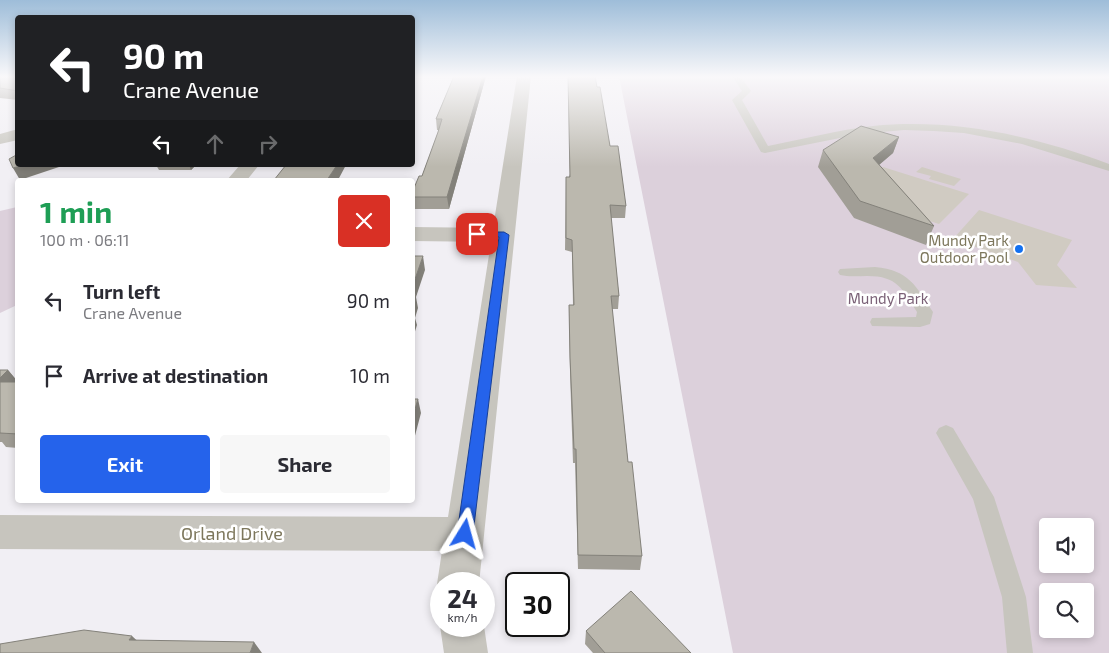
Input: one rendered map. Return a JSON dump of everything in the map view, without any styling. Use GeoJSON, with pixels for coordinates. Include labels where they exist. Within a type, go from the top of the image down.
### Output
{"type":"FeatureCollection","features":[{"type":"Feature","properties":{"kind":"street"},"geometry":{"type":"LineString","coordinates":[[460,572],[520,106]]}},
{"type":"Feature","properties":{"kind":"street"},"geometry":{"type":"LineString","coordinates":[[0,139],[15,135]]}},
{"type":"Feature","properties":{"kind":"street"},"geometry":{"type":"LineString","coordinates":[[238,178],[248,167]]}},
{"type":"Feature","properties":{"kind":"street"},"geometry":{"type":"LineString","coordinates":[[415,234],[504,235]]}},
{"type":"Feature","properties":{"kind":"street","name":"Orland Drive"},"geometry":{"type":"LineString","coordinates":[[0,532],[465,534]]}},
{"type":"Feature","properties":{"kind":"street"},"geometry":{"type":"LineString","coordinates":[[464,637],[466,653]]}},
{"type":"Feature","properties":{"kind":"lane"},"geometry":{"type":"LineString","coordinates":[[741,106],[766,150],[850,132],[918,127],[1013,139],[1076,156],[1109,168]]}},
{"type":"Feature","properties":{"kind":"lane"},"geometry":{"type":"LineString","coordinates":[[845,272],[878,272],[896,276],[902,280],[926,312],[924,320],[920,322],[878,322]]}},
{"type":"Feature","properties":{"kind":"lane"},"geometry":{"type":"LineString","coordinates":[[946,433],[983,497],[1014,597],[1020,653]]}},
{"type":"Feature","properties":{"kind":"green space","name":"Mundy Park"},"geometry":{"type":"Polygon","coordinates":[[[625,106],[1109,106],[1109,653],[733,653],[625,106]]]}},
{"type":"Feature","properties":{"kind":"green space"},"geometry":{"type":"Polygon","coordinates":[[[15,207],[15,306],[0,313],[0,211],[15,207]]]}},
{"type":"Feature","properties":{"kind":"shaded area"},"geometry":{"type":"Polygon","coordinates":[[[883,167],[969,194],[939,224],[917,217],[877,172],[883,167]]]}},
{"type":"Feature","properties":{"kind":"shaded area"},"geometry":{"type":"Polygon","coordinates":[[[922,167],[961,179],[954,186],[929,179],[931,176],[916,172],[922,167]]]}},
{"type":"Feature","properties":{"kind":"shaded area"},"geometry":{"type":"Polygon","coordinates":[[[979,210],[1072,240],[1057,265],[1077,288],[1036,285],[1018,262],[953,239],[979,210]]]}},
{"type":"Feature","properties":{"kind":"building"},"geometry":{"type":"Polygon","coordinates":[[[441,106],[474,106],[447,197],[415,197],[415,186],[419,176],[422,176],[442,119],[436,119],[441,106]]]}},
{"type":"Feature","properties":{"kind":"building"},"geometry":{"type":"Polygon","coordinates":[[[569,106],[603,106],[610,146],[618,146],[626,206],[610,205],[619,296],[611,296],[628,462],[632,462],[642,556],[578,555],[576,449],[574,449],[570,358],[569,305],[574,305],[572,240],[566,238],[566,177],[570,177],[569,106]]]}},
{"type":"Feature","properties":{"kind":"building"},"geometry":{"type":"Polygon","coordinates":[[[861,126],[899,137],[873,158],[934,226],[860,201],[823,150],[861,126]]]}},
{"type":"Feature","properties":{"kind":"building"},"geometry":{"type":"Polygon","coordinates":[[[15,156],[15,167],[17,167],[13,168],[9,159],[15,156]]]}},
{"type":"Feature","properties":{"kind":"building"},"geometry":{"type":"Polygon","coordinates":[[[284,167],[336,167],[328,178],[276,178],[284,167]]]}},
{"type":"Feature","properties":{"kind":"building"},"geometry":{"type":"Polygon","coordinates":[[[415,256],[423,256],[415,279],[415,256]]]}},
{"type":"Feature","properties":{"kind":"building"},"geometry":{"type":"Polygon","coordinates":[[[0,370],[8,370],[0,378],[0,370]]]}},
{"type":"Feature","properties":{"kind":"building"},"geometry":{"type":"Polygon","coordinates":[[[0,382],[15,382],[15,434],[0,433],[0,382]]]}},
{"type":"Feature","properties":{"kind":"building"},"geometry":{"type":"Polygon","coordinates":[[[631,591],[691,653],[605,653],[586,631],[631,591]]]}},
{"type":"Feature","properties":{"kind":"building"},"geometry":{"type":"Polygon","coordinates":[[[84,630],[132,636],[129,640],[254,642],[250,653],[0,653],[0,644],[84,630]]]}},
{"type":"Feature","properties":{"kind":"place","name":"Mundy Park Outdoor Pool"},"geometry":{"type":"Point","coordinates":[1019,249]}},
{"type":"Feature","properties":{"kind":"route"},"geometry":{"type":"LineString","coordinates":[[465,534],[504,235],[477,234]]}}]}
